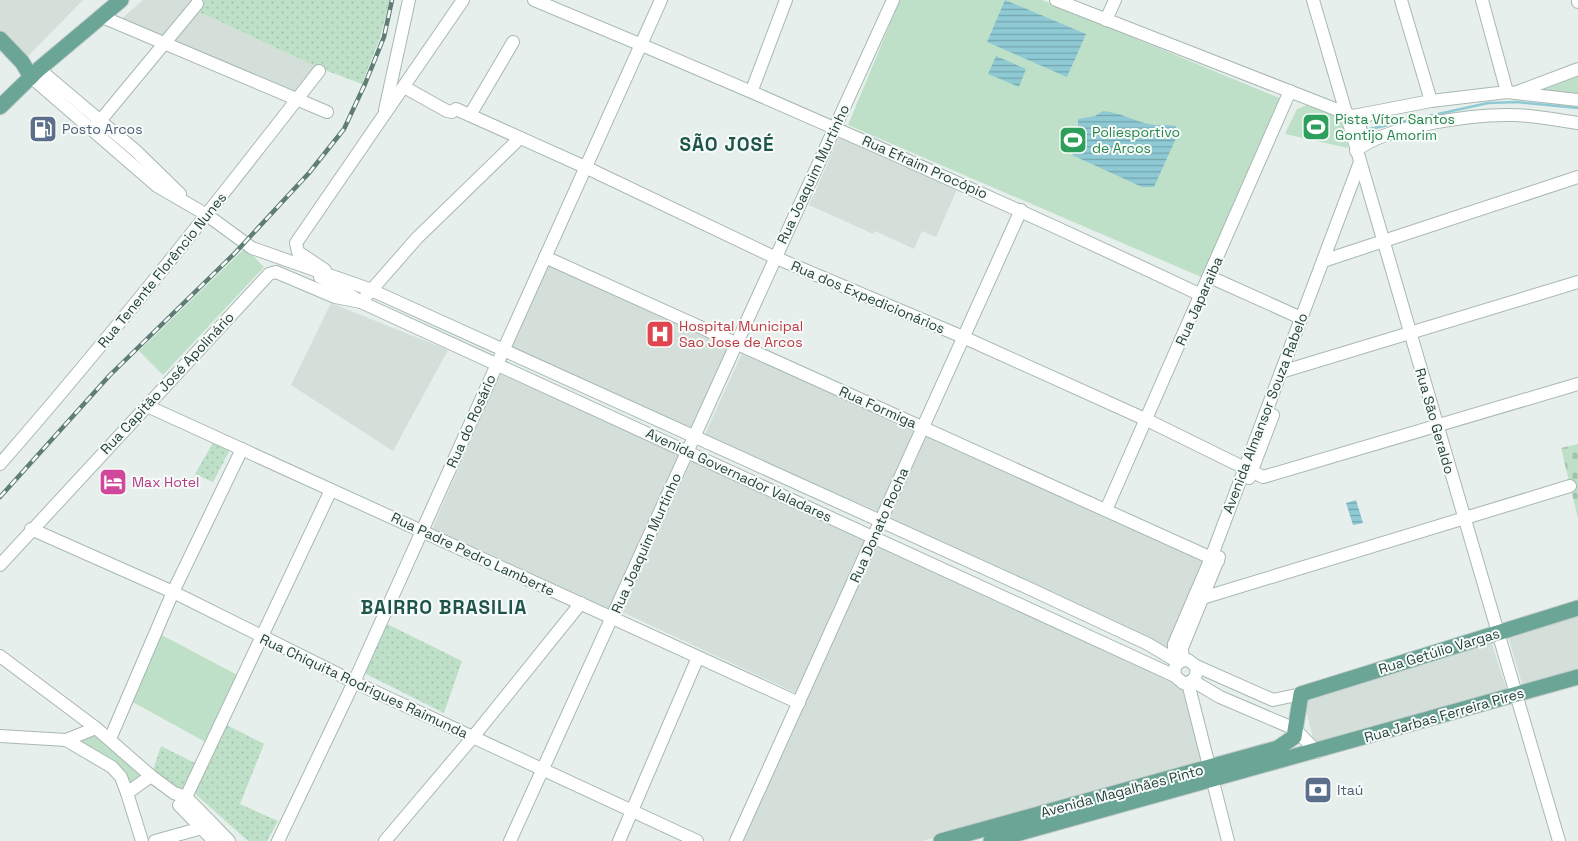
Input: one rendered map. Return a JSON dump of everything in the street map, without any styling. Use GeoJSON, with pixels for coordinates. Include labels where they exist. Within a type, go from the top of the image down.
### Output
{"type":"FeatureCollection","features":[{"type":"Feature","properties":{"kind":"main road"},"geometry":{"type":"LineString","coordinates":[[0,107],[35,73],[121,0]]}},
{"type":"Feature","properties":{"kind":"main road"},"geometry":{"type":"LineString","coordinates":[[0,39],[35,73]]}},
{"type":"Feature","properties":{"kind":"main road","name":"Rua Getúlio Vargas"},"geometry":{"type":"LineString","coordinates":[[1301,694],[1578,608]]}},
{"type":"Feature","properties":{"kind":"main road","name":"Rua Jarbas Ferreira Pires"},"geometry":{"type":"LineString","coordinates":[[1314,752],[1578,677]]}},
{"type":"Feature","properties":{"kind":"main road"},"geometry":{"type":"LineString","coordinates":[[1295,729],[1301,694]]}},
{"type":"Feature","properties":{"kind":"main road","name":"Avenida Magalhães Pinto"},"geometry":{"type":"LineString","coordinates":[[1212,773],[1278,748],[1294,737],[1295,729]]}},
{"type":"Feature","properties":{"kind":"main road","name":"Avenida Magalhães Pinto"},"geometry":{"type":"LineString","coordinates":[[941,841],[1044,819],[1212,773],[1314,752]]}},
{"type":"Feature","properties":{"kind":"main road","name":"Avenida Magalhães Pinto"},"geometry":{"type":"LineString","coordinates":[[991,841],[1044,819]]}},
{"type":"Feature","properties":{"kind":"street"},"geometry":{"type":"LineString","coordinates":[[383,118],[409,0]]}},
{"type":"Feature","properties":{"kind":"street"},"geometry":{"type":"LineString","coordinates":[[334,276],[298,252],[296,243],[463,0]]}},
{"type":"Feature","properties":{"kind":"street","name":"Rua Efraim Procópio"},"geometry":{"type":"LineString","coordinates":[[534,0],[752,90],[1021,210],[1202,295]]}},
{"type":"Feature","properties":{"kind":"street","name":"Rua do Rosário"},"geometry":{"type":"LineString","coordinates":[[278,841],[354,682],[661,0]]}},
{"type":"Feature","properties":{"kind":"street"},"geometry":{"type":"LineString","coordinates":[[752,90],[786,0]]}},
{"type":"Feature","properties":{"kind":"street","name":"Rua Joaquim Murtinho"},"geometry":{"type":"LineString","coordinates":[[510,841],[892,0]]}},
{"type":"Feature","properties":{"kind":"street"},"geometry":{"type":"LineString","coordinates":[[1056,0],[1346,113],[1358,116],[1430,101],[1511,92],[1578,69]]}},
{"type":"Feature","properties":{"kind":"street"},"geometry":{"type":"LineString","coordinates":[[1106,20],[1115,0]]}},
{"type":"Feature","properties":{"kind":"street"},"geometry":{"type":"LineString","coordinates":[[1401,0],[1430,101]]}},
{"type":"Feature","properties":{"kind":"street"},"geometry":{"type":"LineString","coordinates":[[1482,0],[1511,92]]}},
{"type":"Feature","properties":{"kind":"street","name":"Rua São Geraldo"},"geometry":{"type":"LineString","coordinates":[[1311,1],[1346,113],[1559,841]]}},
{"type":"Feature","properties":{"kind":"street"},"geometry":{"type":"LineString","coordinates":[[96,126],[197,4]]}},
{"type":"Feature","properties":{"kind":"street"},"geometry":{"type":"LineString","coordinates":[[100,16],[327,112]]}},
{"type":"Feature","properties":{"kind":"street"},"geometry":{"type":"LineString","coordinates":[[470,115],[513,42]]}},
{"type":"Feature","properties":{"kind":"street"},"geometry":{"type":"LineString","coordinates":[[398,55],[400,72],[413,75]]}},
{"type":"Feature","properties":{"kind":"street","name":"Rua Tenente Florêncio Nunes"},"geometry":{"type":"LineString","coordinates":[[0,464],[77,376],[207,215],[319,71]]}},
{"type":"Feature","properties":{"kind":"street","name":"Avenida Governador Valadares"},"geometry":{"type":"LineString","coordinates":[[35,73],[96,126],[157,186],[207,215],[252,248],[372,291],[1026,587],[1180,661]]}},
{"type":"Feature","properties":{"kind":"street","name":"Rua dos Expedicionários"},"geometry":{"type":"LineString","coordinates":[[404,87],[447,111],[452,112],[456,109],[586,167],[774,257],[964,337],[1147,420],[1263,477],[1272,476],[1578,384]]}},
{"type":"Feature","properties":{"kind":"street","name":"Rua Japaraiba"},"geometry":{"type":"LineString","coordinates":[[1106,510],[1210,277],[1290,91]]}},
{"type":"Feature","properties":{"kind":"street"},"geometry":{"type":"LineString","coordinates":[[1511,92],[1578,100]]}},
{"type":"Feature","properties":{"kind":"street"},"geometry":{"type":"LineString","coordinates":[[1374,113],[1362,118],[1359,128],[1365,137],[1370,139],[1469,118],[1513,115],[1578,123]]}},
{"type":"Feature","properties":{"kind":"street"},"geometry":{"type":"LineString","coordinates":[[1358,157],[1379,137]]}},
{"type":"Feature","properties":{"kind":"street"},"geometry":{"type":"LineString","coordinates":[[361,302],[417,238],[520,138]]}},
{"type":"Feature","properties":{"kind":"street","name":"Avenida Almansor Souza Rabelo"},"geometry":{"type":"LineString","coordinates":[[1180,661],[1174,651],[1174,644],[1198,599],[1286,371],[1328,259],[1358,157]]}},
{"type":"Feature","properties":{"kind":"street","name":"Avenida Almansor Souza Rabelo"},"geometry":{"type":"LineString","coordinates":[[1286,371],[1301,318],[1364,176]]}},
{"type":"Feature","properties":{"kind":"street"},"geometry":{"type":"LineString","coordinates":[[1328,259],[1383,240],[1509,202],[1578,177]]}},
{"type":"Feature","properties":{"kind":"street","name":"Rua Donato Rocha"},"geometry":{"type":"LineString","coordinates":[[736,841],[1021,210]]}},
{"type":"Feature","properties":{"kind":"street","name":"Rua Formiga"},"geometry":{"type":"LineString","coordinates":[[545,256],[1214,559]]}},
{"type":"Feature","properties":{"kind":"street","name":"Avenida Governador Valadares"},"geometry":{"type":"LineString","coordinates":[[305,268],[361,302],[874,536],[1175,676]]}},
{"type":"Feature","properties":{"kind":"street","name":"Rua Capitão José Apolinário"},"geometry":{"type":"LineString","coordinates":[[0,565],[31,528],[269,274],[276,272],[336,297],[361,302]]}},
{"type":"Feature","properties":{"kind":"street"},"geometry":{"type":"LineString","coordinates":[[1210,277],[1301,318]]}},
{"type":"Feature","properties":{"kind":"street"},"geometry":{"type":"LineString","coordinates":[[1286,371],[1578,282]]}},
{"type":"Feature","properties":{"kind":"street","name":"Rua Padre Pedro Lamberte"},"geometry":{"type":"LineString","coordinates":[[147,406],[798,703]]}},
{"type":"Feature","properties":{"kind":"street"},"geometry":{"type":"LineString","coordinates":[[110,739],[173,592],[242,449]]}},
{"type":"Feature","properties":{"kind":"street"},"geometry":{"type":"LineString","coordinates":[[1198,599],[1570,486]]}},
{"type":"Feature","properties":{"kind":"street"},"geometry":{"type":"LineString","coordinates":[[181,800],[263,638],[331,490]]}},
{"type":"Feature","properties":{"kind":"street","name":"Rua Chiquita Rodrigues Raimunda"},"geometry":{"type":"LineString","coordinates":[[31,528],[173,592],[354,682],[697,841]]}},
{"type":"Feature","properties":{"kind":"street"},"geometry":{"type":"LineString","coordinates":[[1019,603],[1026,587]]}},
{"type":"Feature","properties":{"kind":"street"},"geometry":{"type":"LineString","coordinates":[[385,841],[473,737],[580,603]]}},
{"type":"Feature","properties":{"kind":"street"},"geometry":{"type":"LineString","coordinates":[[0,656],[110,739],[229,841]]}},
{"type":"Feature","properties":{"kind":"street"},"geometry":{"type":"LineString","coordinates":[[619,841],[698,657]]}},
{"type":"Feature","properties":{"kind":"street"},"geometry":{"type":"LineString","coordinates":[[1228,841],[1190,682],[1197,672],[1196,666],[1193,662],[1180,661],[1175,666],[1175,676],[1178,680],[1190,682],[1295,729],[1314,752]]}},
{"type":"Feature","properties":{"kind":"street","name":"Rua Getúlio Vargas"},"geometry":{"type":"LineString","coordinates":[[1196,666],[1273,700],[1301,694]]}},
{"type":"Feature","properties":{"kind":"street"},"geometry":{"type":"LineString","coordinates":[[0,736],[66,740],[96,728]]}},
{"type":"Feature","properties":{"kind":"street"},"geometry":{"type":"LineString","coordinates":[[66,740],[112,767],[121,778],[142,841]]}},
{"type":"Feature","properties":{"kind":"street"},"geometry":{"type":"LineString","coordinates":[[127,793],[151,776]]}},
{"type":"Feature","properties":{"kind":"street"},"geometry":{"type":"LineString","coordinates":[[181,800],[214,841]]}},
{"type":"Feature","properties":{"kind":"street"},"geometry":{"type":"LineString","coordinates":[[155,841],[202,828]]}},
{"type":"Feature","properties":{"kind":"shaded area"},"geometry":{"type":"Polygon","coordinates":[[[0,0],[83,0],[25,59],[0,32],[0,0]]]}},
{"type":"Feature","properties":{"kind":"shaded area"},"geometry":{"type":"Polygon","coordinates":[[[143,0],[204,0],[165,40],[119,21],[143,0]]]}},
{"type":"Feature","properties":{"kind":"shaded area"},"geometry":{"type":"Polygon","coordinates":[[[198,9],[199,12],[317,67],[297,97],[171,41],[198,9]]]}},
{"type":"Feature","properties":{"kind":"shaded area"},"geometry":{"type":"Polygon","coordinates":[[[841,133],[958,187],[936,237],[922,231],[914,249],[875,231],[873,234],[809,205],[841,133]]]}},
{"type":"Feature","properties":{"kind":"shaded area"},"geometry":{"type":"Polygon","coordinates":[[[549,263],[730,344],[693,429],[509,349],[549,263]]]}},
{"type":"Feature","properties":{"kind":"shaded area"},"geometry":{"type":"Polygon","coordinates":[[[331,303],[448,350],[393,451],[291,385],[331,303]]]}},
{"type":"Feature","properties":{"kind":"shaded area"},"geometry":{"type":"Polygon","coordinates":[[[743,351],[918,430],[879,512],[704,436],[743,351]]]}},
{"type":"Feature","properties":{"kind":"shaded area"},"geometry":{"type":"Polygon","coordinates":[[[500,374],[679,454],[611,610],[431,531],[500,374]]]}},
{"type":"Feature","properties":{"kind":"shaded area"},"geometry":{"type":"Polygon","coordinates":[[[926,432],[1208,561],[1169,648],[887,519],[926,432]]]}},
{"type":"Feature","properties":{"kind":"shaded area"},"geometry":{"type":"Polygon","coordinates":[[[693,457],[868,538],[798,694],[622,612],[693,457]]]}},
{"type":"Feature","properties":{"kind":"shaded area"},"geometry":{"type":"Polygon","coordinates":[[[877,544],[1185,683],[1206,762],[923,841],[741,841],[877,544]]]}},
{"type":"Feature","properties":{"kind":"shaded area"},"geometry":{"type":"Polygon","coordinates":[[[1578,611],[1578,671],[1523,687],[1507,633],[1578,611]]]}},
{"type":"Feature","properties":{"kind":"shaded area"},"geometry":{"type":"Polygon","coordinates":[[[1491,641],[1507,691],[1318,743],[1314,742],[1303,699],[1491,641]]]}},
{"type":"Feature","properties":{"kind":"green space"},"geometry":{"type":"Polygon","coordinates":[[[204,0],[390,0],[380,38],[362,84],[317,67],[199,12],[204,0]]]}},
{"type":"Feature","properties":{"kind":"green space","name":"Poliesportivo de Arcos"},"geometry":{"type":"Polygon","coordinates":[[[900,0],[1042,0],[1282,99],[1206,279],[848,125],[900,0]]]}},
{"type":"Feature","properties":{"kind":"green space"},"geometry":{"type":"Polygon","coordinates":[[[1578,69],[1578,100],[1515,93],[1578,69]]]}},
{"type":"Feature","properties":{"kind":"green space","name":"Pista Vítor Santos Gontijo Amorim"},"geometry":{"type":"Polygon","coordinates":[[[1307,105],[1342,119],[1348,148],[1285,134],[1297,109],[1307,105]]]}},
{"type":"Feature","properties":{"kind":"green space"},"geometry":{"type":"Polygon","coordinates":[[[245,248],[264,267],[163,375],[139,351],[245,248]]]}},
{"type":"Feature","properties":{"kind":"green space"},"geometry":{"type":"Polygon","coordinates":[[[214,441],[231,448],[213,482],[195,474],[214,441]]]}},
{"type":"Feature","properties":{"kind":"green space"},"geometry":{"type":"Polygon","coordinates":[[[1578,444],[1578,518],[1561,448],[1578,444]]]}},
{"type":"Feature","properties":{"kind":"green space"},"geometry":{"type":"Polygon","coordinates":[[[387,624],[462,661],[444,713],[364,673],[387,624]]]}},
{"type":"Feature","properties":{"kind":"green space"},"geometry":{"type":"Polygon","coordinates":[[[156,632],[243,678],[211,745],[127,699],[156,632]]]}},
{"type":"Feature","properties":{"kind":"green space"},"geometry":{"type":"Polygon","coordinates":[[[227,725],[264,744],[240,804],[278,821],[267,841],[248,841],[192,791],[227,725]]]}},
{"type":"Feature","properties":{"kind":"green space"},"geometry":{"type":"Polygon","coordinates":[[[96,728],[151,776],[127,793],[119,776],[66,740],[96,728]]]}},
{"type":"Feature","properties":{"kind":"green space"},"geometry":{"type":"Polygon","coordinates":[[[161,746],[201,766],[186,797],[151,776],[161,746]]]}},
{"type":"Feature","properties":{"kind":"water"},"geometry":{"type":"Polygon","coordinates":[[[1005,0],[1086,34],[1067,77],[987,42],[1005,0]]]}},
{"type":"Feature","properties":{"kind":"water"},"geometry":{"type":"Polygon","coordinates":[[[996,56],[1026,69],[1019,87],[988,74],[996,56]]]}},
{"type":"Feature","properties":{"kind":"water"},"geometry":{"type":"Polygon","coordinates":[[[1103,111],[1120,114],[1148,124],[1176,126],[1177,136],[1154,187],[1142,187],[1072,155],[1078,145],[1073,137],[1078,127],[1078,119],[1095,116],[1103,111]]]}},
{"type":"Feature","properties":{"kind":"water"},"geometry":{"type":"Polygon","coordinates":[[[1356,500],[1363,523],[1353,525],[1346,503],[1356,500]]]}},
{"type":"Feature","properties":{"kind":"waterway"},"geometry":{"type":"LineString","coordinates":[[1370,129],[1488,103],[1517,102],[1578,108]]}},
{"type":"Feature","properties":{"kind":"railway"},"geometry":{"type":"LineString","coordinates":[[0,497],[110,375],[234,254],[309,173],[344,129],[384,37],[392,0]]}},
{"type":"Feature","properties":{"kind":"place","name":"Pista Vítor Santos Gontijo Amorim"},"geometry":{"type":"Point","coordinates":[1316,127]}},
{"type":"Feature","properties":{"kind":"place","name":"Posto Arcos"},"geometry":{"type":"Point","coordinates":[43,129]}},
{"type":"Feature","properties":{"kind":"place","name":"Poliesportivo de Arcos"},"geometry":{"type":"Point","coordinates":[1073,140]}},
{"type":"Feature","properties":{"kind":"place","name":"Hospital Municipal Sao Jose de Arcos"},"geometry":{"type":"Point","coordinates":[660,334]}},
{"type":"Feature","properties":{"kind":"place","name":"Max Hotel"},"geometry":{"type":"Point","coordinates":[113,482]}},
{"type":"Feature","properties":{"kind":"place","name":"Itaú"},"geometry":{"type":"Point","coordinates":[1318,790]}},
{"type":"Feature","properties":{"kind":"district","name":"SÃO JOSÉ"},"geometry":{"type":"Point","coordinates":[727,144]}},
{"type":"Feature","properties":{"kind":"district","name":"BAIRRO BRASILIA"},"geometry":{"type":"Point","coordinates":[444,607]}}]}
